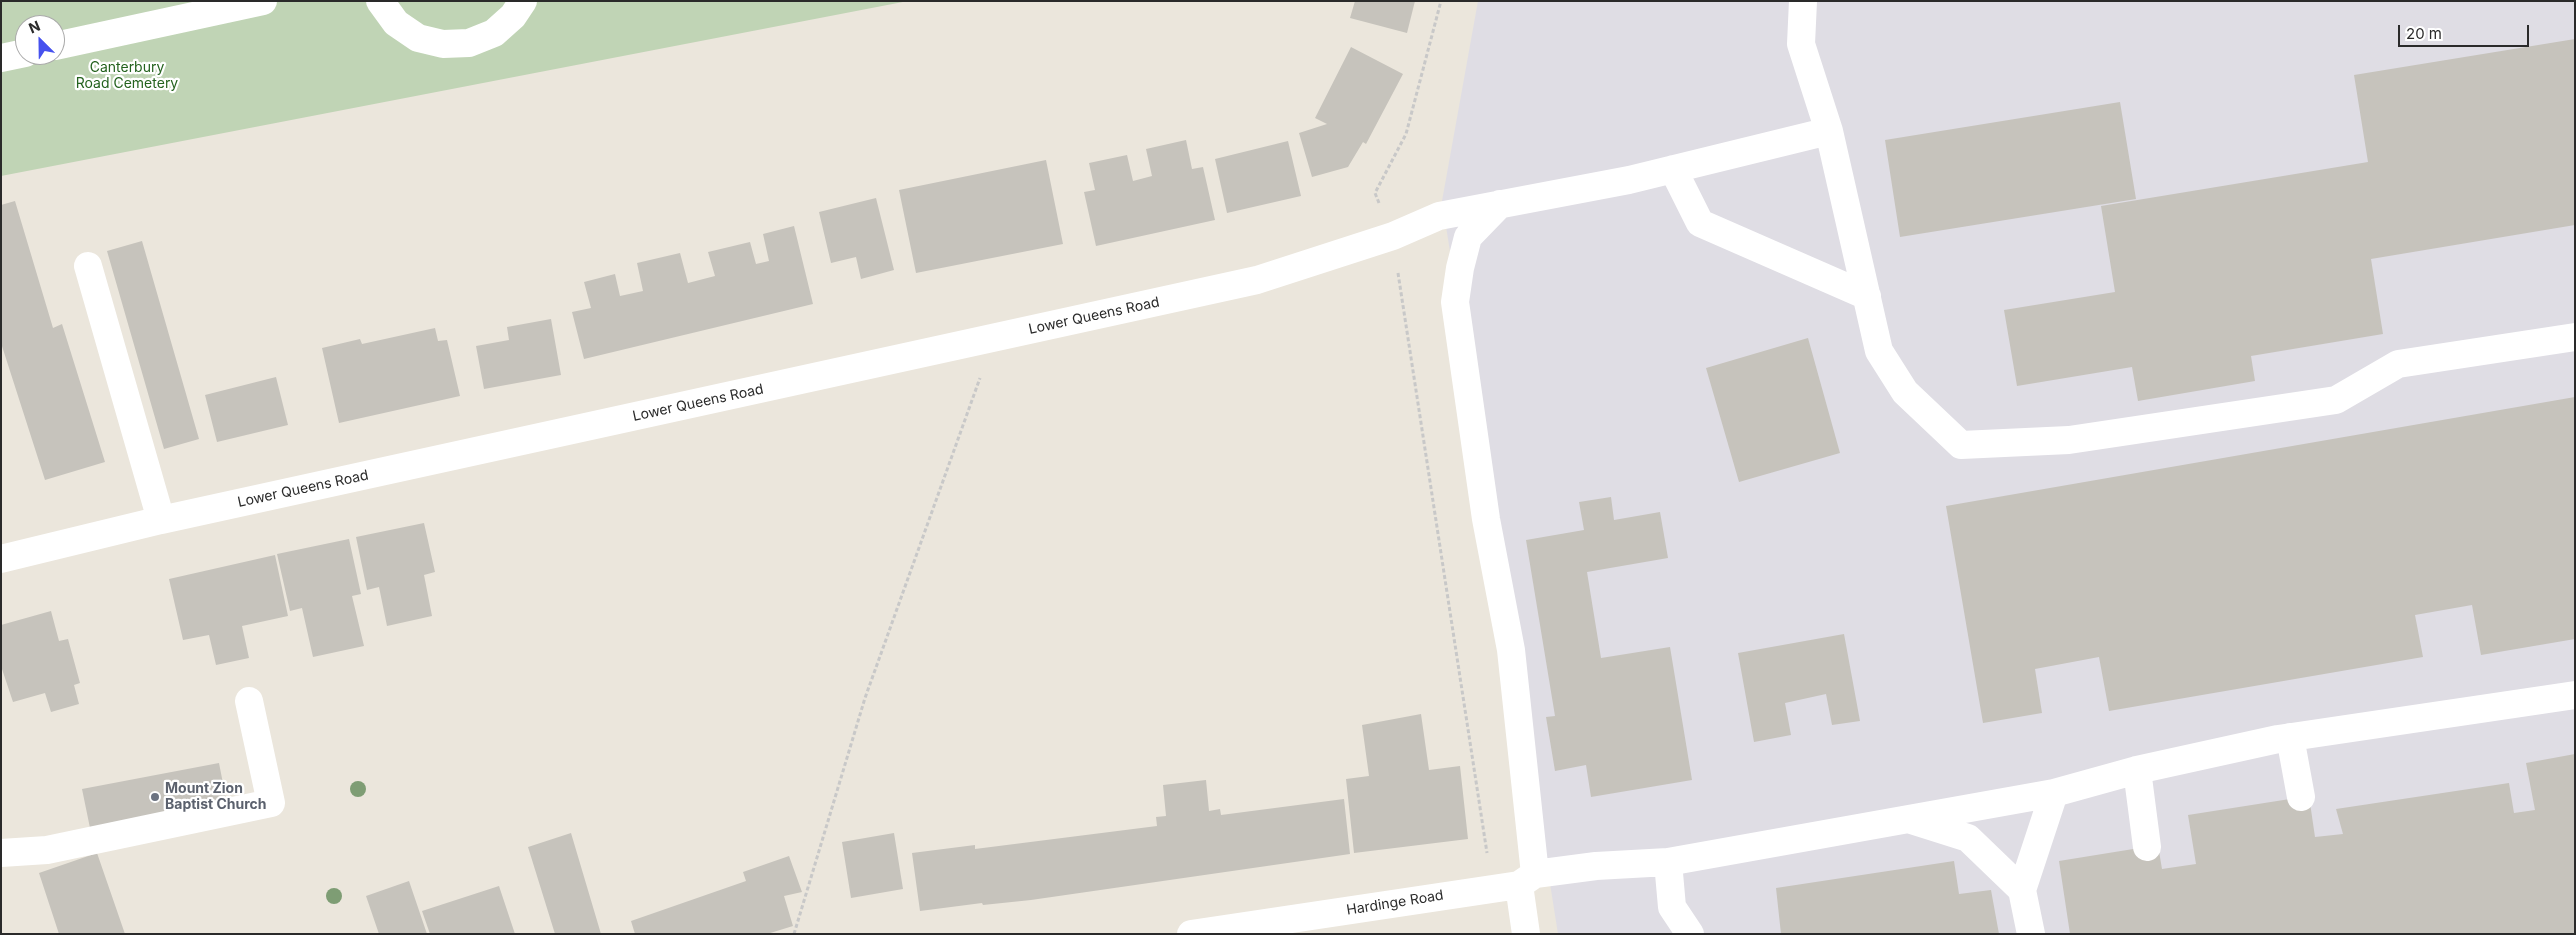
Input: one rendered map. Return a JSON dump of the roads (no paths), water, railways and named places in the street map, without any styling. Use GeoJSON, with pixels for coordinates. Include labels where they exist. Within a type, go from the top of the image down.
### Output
{"type":"FeatureCollection","features":[{"type":"Feature","properties":{"kind":"street"},"geometry":{"type":"LineString","coordinates":[[65,44],[262,1]]}},
{"type":"Feature","properties":{"kind":"street"},"geometry":{"type":"LineString","coordinates":[[380,1],[396,23],[418,38],[443,44],[469,43],[494,33],[513,16],[523,1]]}},
{"type":"Feature","properties":{"kind":"street"},"geometry":{"type":"LineString","coordinates":[[1803,1],[1801,44],[1829,131],[1879,351],[1905,392],[1961,445],[2069,440],[2336,400],[2398,364],[2575,337]]}},
{"type":"Feature","properties":{"kind":"street"},"geometry":{"type":"LineString","coordinates":[[1,58],[15,55]]}},
{"type":"Feature","properties":{"kind":"street","name":"Lower Queens Road"},"geometry":{"type":"LineString","coordinates":[[1,560],[161,520],[1257,280],[1393,236],[1439,216],[1629,180],[1829,131]]}},
{"type":"Feature","properties":{"kind":"street"},"geometry":{"type":"LineString","coordinates":[[1673,169],[1700,223],[1867,296]]}},
{"type":"Feature","properties":{"kind":"street"},"geometry":{"type":"LineString","coordinates":[[1500,204],[1468,237],[1460,268],[1455,302],[1486,518],[1511,650],[1527,879],[1526,934]]}},
{"type":"Feature","properties":{"kind":"street"},"geometry":{"type":"LineString","coordinates":[[88,266],[161,520]]}},
{"type":"Feature","properties":{"kind":"street","name":"Hardinge Road"},"geometry":{"type":"LineString","coordinates":[[1192,934],[1238,930],[1492,888],[1527,879],[1596,866],[1668,862],[2054,792],[2137,770],[2290,737],[2575,695]]}},
{"type":"Feature","properties":{"kind":"street"},"geometry":{"type":"LineString","coordinates":[[1,853],[47,850],[270,802],[249,701]]}},
{"type":"Feature","properties":{"kind":"street"},"geometry":{"type":"LineString","coordinates":[[2290,737],[2301,797]]}},
{"type":"Feature","properties":{"kind":"street"},"geometry":{"type":"LineString","coordinates":[[2137,770],[2147,847]]}},
{"type":"Feature","properties":{"kind":"street"},"geometry":{"type":"LineString","coordinates":[[2031,934],[2022,890],[2054,792]]}},
{"type":"Feature","properties":{"kind":"street"},"geometry":{"type":"LineString","coordinates":[[1908,819],[1968,838],[2022,890]]}},
{"type":"Feature","properties":{"kind":"street"},"geometry":{"type":"LineString","coordinates":[[1668,862],[1672,907],[1690,934]]}},
{"type":"Feature","properties":{"kind":"place","name":"Mount Zion Baptist Church"},"geometry":{"type":"Point","coordinates":[155,797]}},
{"type":"Feature","properties":{"kind":"park label","name":"Canterbury Road Cemetery"},"geometry":{"type":"Point","coordinates":[127,76]}}]}
